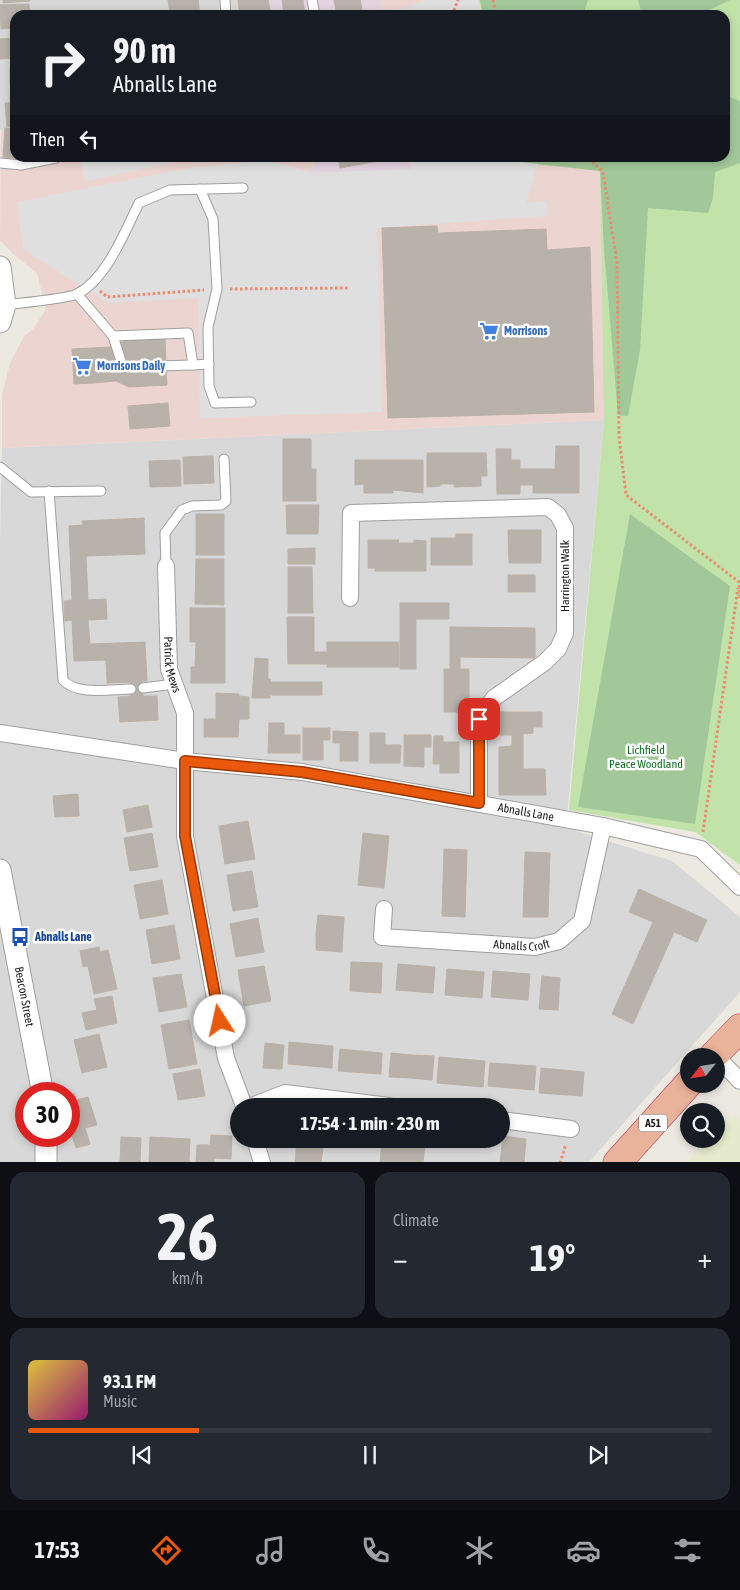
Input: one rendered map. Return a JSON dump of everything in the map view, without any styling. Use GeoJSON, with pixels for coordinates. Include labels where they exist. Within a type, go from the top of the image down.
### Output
{"type":"FeatureCollection","features":[{"type":"Feature","properties":{"kind":"highway"},"geometry":{"type":"LineString","coordinates":[[722,1048],[740,1028]]}},
{"type":"Feature","properties":{"kind":"highway","name":"A51"},"geometry":{"type":"LineString","coordinates":[[617,1162],[680,1093]]}},
{"type":"Feature","properties":{"kind":"street"},"geometry":{"type":"LineString","coordinates":[[0,267],[2,311]]}},
{"type":"Feature","properties":{"kind":"street","name":"Harrington Walk"},"geometry":{"type":"LineString","coordinates":[[350,598],[351,513],[548,508],[558,516],[565,528],[565,633],[558,649],[545,662],[494,698],[482,713],[479,719],[479,803]]}},
{"type":"Feature","properties":{"kind":"street","name":"Patrick Mews"},"geometry":{"type":"LineString","coordinates":[[166,566],[169,669],[185,713],[185,836],[226,1058],[241,1098]]}},
{"type":"Feature","properties":{"kind":"street","name":"Abnalls Lane"},"geometry":{"type":"LineString","coordinates":[[0,733],[185,761],[302,772],[602,826],[701,849]]}},
{"type":"Feature","properties":{"kind":"street","name":"Abnalls Croft"},"geometry":{"type":"LineString","coordinates":[[384,909],[382,937],[535,947],[559,941],[582,921],[602,826]]}},
{"type":"Feature","properties":{"kind":"street"},"geometry":{"type":"LineString","coordinates":[[701,849],[740,887]]}},
{"type":"Feature","properties":{"kind":"street","name":"Beacon Street"},"geometry":{"type":"LineString","coordinates":[[0,870],[42,1082]]}},
{"type":"Feature","properties":{"kind":"street"},"geometry":{"type":"LineString","coordinates":[[725,1066],[740,1081]]}},
{"type":"Feature","properties":{"kind":"street"},"geometry":{"type":"LineString","coordinates":[[272,1098],[285,1093],[325,1098]]}},
{"type":"Feature","properties":{"kind":"street"},"geometry":{"type":"LineString","coordinates":[[510,1121],[571,1129]]}},
{"type":"Feature","properties":{"kind":"street"},"geometry":{"type":"LineString","coordinates":[[46,1147],[46,1162]]}},
{"type":"Feature","properties":{"kind":"street"},"geometry":{"type":"LineString","coordinates":[[258,1148],[262,1162]]}},
{"type":"Feature","properties":{"kind":"lane"},"geometry":{"type":"LineString","coordinates":[[0,163],[21,165],[36,162]]}},
{"type":"Feature","properties":{"kind":"lane"},"geometry":{"type":"LineString","coordinates":[[2,311],[77,294],[97,278],[113,254],[139,203],[170,190],[243,188]]}},
{"type":"Feature","properties":{"kind":"lane"},"geometry":{"type":"LineString","coordinates":[[200,189],[213,219],[217,289],[208,326],[209,386],[215,403],[251,402]]}},
{"type":"Feature","properties":{"kind":"lane"},"geometry":{"type":"LineString","coordinates":[[77,294],[113,336],[123,367],[209,364]]}},
{"type":"Feature","properties":{"kind":"lane"},"geometry":{"type":"LineString","coordinates":[[113,336],[188,333],[193,365]]}},
{"type":"Feature","properties":{"kind":"lane"},"geometry":{"type":"LineString","coordinates":[[166,566],[165,533],[182,510],[192,506],[222,505],[226,501],[224,459]]}},
{"type":"Feature","properties":{"kind":"lane"},"geometry":{"type":"LineString","coordinates":[[0,467],[31,492],[101,491]]}},
{"type":"Feature","properties":{"kind":"lane"},"geometry":{"type":"LineString","coordinates":[[49,491],[63,680],[68,686],[77,689],[131,689]]}},
{"type":"Feature","properties":{"kind":"lane"},"geometry":{"type":"LineString","coordinates":[[143,688],[174,684]]}},
{"type":"Feature","properties":{"kind":"path"},"geometry":{"type":"LineString","coordinates":[[593,162],[603,172],[617,263],[619,437],[626,495],[739,582],[740,600]]}},
{"type":"Feature","properties":{"kind":"path"},"geometry":{"type":"LineString","coordinates":[[701,849],[739,582]]}},
{"type":"Feature","properties":{"kind":"shaded area"},"geometry":{"type":"Polygon","coordinates":[[[0,0],[272,0],[273,10],[10,10],[10,130],[0,130],[0,0]]]}},
{"type":"Feature","properties":{"kind":"shaded area"},"geometry":{"type":"Polygon","coordinates":[[[272,0],[381,0],[383,10],[273,10],[272,0]]]}},
{"type":"Feature","properties":{"kind":"shaded area"},"geometry":{"type":"Polygon","coordinates":[[[381,0],[483,0],[486,10],[383,10],[381,0]]]}},
{"type":"Feature","properties":{"kind":"shaded area"},"geometry":{"type":"Polygon","coordinates":[[[427,0],[479,0],[481,10],[398,10],[427,0]]]}},
{"type":"Feature","properties":{"kind":"shaded area"},"geometry":{"type":"Polygon","coordinates":[[[1,130],[10,130],[10,162],[314,162],[312,173],[383,162],[525,162],[525,165],[563,162],[614,162],[604,420],[2,448],[2,395],[10,363],[24,336],[33,329],[46,309],[37,273],[13,254],[0,240],[1,130]]]}},
{"type":"Feature","properties":{"kind":"shaded area"},"geometry":{"type":"Polygon","coordinates":[[[81,162],[176,162],[85,181],[81,162]]]}},
{"type":"Feature","properties":{"kind":"shaded area"},"geometry":{"type":"Polygon","coordinates":[[[248,162],[274,162],[312,173],[411,169],[410,162],[521,162],[538,164],[526,203],[547,201],[547,216],[377,228],[382,412],[200,418],[198,298],[108,303],[23,249],[17,202],[190,168],[248,162]]]}},
{"type":"Feature","properties":{"kind":"shaded area"},"geometry":{"type":"Polygon","coordinates":[[[314,162],[410,162],[411,169],[312,173],[314,162]]]}},
{"type":"Feature","properties":{"kind":"shaded area"},"geometry":{"type":"Polygon","coordinates":[[[604,420],[566,828],[672,861],[740,917],[740,992],[690,1048],[680,1048],[680,1060],[589,1162],[0,1162],[0,543],[2,448],[604,420]]]}},
{"type":"Feature","properties":{"kind":"green space"},"geometry":{"type":"Polygon","coordinates":[[[479,0],[740,0],[740,865],[695,832],[569,810],[604,420],[600,171],[520,162],[730,162],[730,10],[481,10],[479,0]]]}},
{"type":"Feature","properties":{"kind":"green space"},"geometry":{"type":"Polygon","coordinates":[[[480,0],[588,0],[585,10],[482,10],[480,0]]]}},
{"type":"Feature","properties":{"kind":"green space"},"geometry":{"type":"Polygon","coordinates":[[[638,0],[730,0],[709,10],[641,10],[638,0]]]}},
{"type":"Feature","properties":{"kind":"green space"},"geometry":{"type":"Polygon","coordinates":[[[730,97],[740,101],[740,163],[715,172],[713,198],[708,213],[648,208],[640,350],[628,416],[618,415],[604,249],[600,171],[520,162],[730,162],[730,97]]]}},
{"type":"Feature","properties":{"kind":"green space","name":"Lichfield Peace Woodland"},"geometry":{"type":"Polygon","coordinates":[[[630,514],[730,586],[695,824],[578,807],[630,514]]]}},
{"type":"Feature","properties":{"kind":"green space"},"geometry":{"type":"Polygon","coordinates":[[[735,1115],[740,1122],[740,1162],[687,1162],[702,1148],[725,1148],[725,1125],[735,1115]]]}},
{"type":"Feature","properties":{"kind":"building"},"geometry":{"type":"Polygon","coordinates":[[[3,0],[30,0],[30,1],[3,3],[3,0]]]}},
{"type":"Feature","properties":{"kind":"building"},"geometry":{"type":"Polygon","coordinates":[[[168,0],[198,0],[199,10],[169,10],[168,0]]]}},
{"type":"Feature","properties":{"kind":"building"},"geometry":{"type":"Polygon","coordinates":[[[238,0],[268,0],[270,10],[239,10],[238,0]]]}},
{"type":"Feature","properties":{"kind":"building"},"geometry":{"type":"Polygon","coordinates":[[[282,0],[303,0],[304,10],[283,10],[282,0]]]}},
{"type":"Feature","properties":{"kind":"building"},"geometry":{"type":"Polygon","coordinates":[[[334,0],[360,0],[362,10],[336,10],[334,0]]]}},
{"type":"Feature","properties":{"kind":"building"},"geometry":{"type":"Polygon","coordinates":[[[29,4],[30,10],[10,10],[10,28],[1,29],[0,5],[29,4]]]}},
{"type":"Feature","properties":{"kind":"building"},"geometry":{"type":"Polygon","coordinates":[[[10,38],[10,58],[0,59],[0,39],[10,38]]]}},
{"type":"Feature","properties":{"kind":"building"},"geometry":{"type":"Polygon","coordinates":[[[10,102],[10,127],[7,127],[5,103],[10,102]]]}},
{"type":"Feature","properties":{"kind":"building"},"geometry":{"type":"Polygon","coordinates":[[[5,128],[10,128],[10,158],[3,157],[5,128]]]}},
{"type":"Feature","properties":{"kind":"building"},"geometry":{"type":"Polygon","coordinates":[[[339,162],[373,162],[340,168],[339,162]]]}},
{"type":"Feature","properties":{"kind":"building","name":"Morrisons"},"geometry":{"type":"Polygon","coordinates":[[[437,226],[438,233],[546,229],[547,250],[590,247],[594,412],[388,418],[382,228],[437,226]]]}},
{"type":"Feature","properties":{"kind":"building"},"geometry":{"type":"Polygon","coordinates":[[[165,339],[167,385],[129,387],[116,381],[93,383],[91,348],[110,347],[125,341],[165,339]]]}},
{"type":"Feature","properties":{"kind":"building","name":"Morrisons Daily"},"geometry":{"type":"Polygon","coordinates":[[[91,348],[93,383],[74,384],[72,349],[91,348]]]}},
{"type":"Feature","properties":{"kind":"building"},"geometry":{"type":"Polygon","coordinates":[[[168,403],[170,426],[130,429],[128,406],[168,403]]]}},
{"type":"Feature","properties":{"kind":"building"},"geometry":{"type":"Polygon","coordinates":[[[283,439],[311,439],[311,469],[316,469],[316,501],[283,501],[283,439]]]}},
{"type":"Feature","properties":{"kind":"building"},"geometry":{"type":"Polygon","coordinates":[[[556,446],[579,446],[579,493],[533,493],[533,485],[520,485],[520,494],[497,494],[496,449],[511,449],[511,460],[520,460],[520,469],[555,469],[556,446]]]}},
{"type":"Feature","properties":{"kind":"building"},"geometry":{"type":"Polygon","coordinates":[[[427,453],[486,453],[487,476],[481,476],[481,486],[454,487],[454,484],[440,484],[440,486],[427,487],[427,453]]]}},
{"type":"Feature","properties":{"kind":"building"},"geometry":{"type":"Polygon","coordinates":[[[213,456],[214,483],[184,484],[183,457],[213,456]]]}},
{"type":"Feature","properties":{"kind":"building"},"geometry":{"type":"Polygon","coordinates":[[[180,460],[181,486],[150,487],[149,461],[180,460]]]}},
{"type":"Feature","properties":{"kind":"building"},"geometry":{"type":"Polygon","coordinates":[[[355,460],[423,460],[423,493],[393,490],[393,493],[364,493],[364,484],[355,485],[355,460]]]}},
{"type":"Feature","properties":{"kind":"building"},"geometry":{"type":"Polygon","coordinates":[[[286,505],[319,505],[318,534],[287,534],[286,505]]]}},
{"type":"Feature","properties":{"kind":"building"},"geometry":{"type":"Polygon","coordinates":[[[196,514],[224,514],[224,555],[196,555],[196,514]]]}},
{"type":"Feature","properties":{"kind":"building"},"geometry":{"type":"Polygon","coordinates":[[[144,518],[145,554],[86,556],[88,600],[106,599],[107,619],[88,620],[90,644],[145,642],[147,681],[142,681],[143,696],[157,696],[158,720],[120,722],[118,697],[131,696],[130,682],[107,683],[106,660],[74,661],[72,620],[65,621],[64,601],[72,600],[69,526],[83,525],[82,521],[144,518]]]}},
{"type":"Feature","properties":{"kind":"building"},"geometry":{"type":"Polygon","coordinates":[[[508,530],[541,530],[541,563],[509,563],[508,530]]]}},
{"type":"Feature","properties":{"kind":"building"},"geometry":{"type":"Polygon","coordinates":[[[456,534],[472,534],[472,565],[431,565],[431,538],[456,538],[456,534]]]}},
{"type":"Feature","properties":{"kind":"building"},"geometry":{"type":"Polygon","coordinates":[[[368,540],[399,540],[398,543],[414,543],[414,540],[426,541],[426,571],[375,571],[375,568],[368,568],[368,540]]]}},
{"type":"Feature","properties":{"kind":"building"},"geometry":{"type":"Polygon","coordinates":[[[315,548],[315,564],[288,564],[288,549],[315,548]]]}},
{"type":"Feature","properties":{"kind":"building"},"geometry":{"type":"Polygon","coordinates":[[[196,559],[224,559],[224,605],[195,604],[196,559]]]}},
{"type":"Feature","properties":{"kind":"building"},"geometry":{"type":"Polygon","coordinates":[[[288,567],[312,567],[313,613],[288,613],[288,567]]]}},
{"type":"Feature","properties":{"kind":"building"},"geometry":{"type":"Polygon","coordinates":[[[508,575],[535,575],[535,592],[508,592],[508,575]]]}},
{"type":"Feature","properties":{"kind":"building"},"geometry":{"type":"Polygon","coordinates":[[[400,603],[449,603],[449,619],[416,619],[416,669],[400,669],[400,603]]]}},
{"type":"Feature","properties":{"kind":"building"},"geometry":{"type":"Polygon","coordinates":[[[190,608],[225,608],[225,683],[191,683],[191,667],[195,667],[196,642],[190,642],[190,608]]]}},
{"type":"Feature","properties":{"kind":"building"},"geometry":{"type":"Polygon","coordinates":[[[287,617],[314,617],[314,652],[327,652],[327,642],[399,642],[399,667],[327,667],[327,664],[288,664],[287,617]]]}},
{"type":"Feature","properties":{"kind":"building"},"geometry":{"type":"Polygon","coordinates":[[[450,627],[535,628],[535,658],[460,657],[460,669],[469,669],[469,712],[444,712],[444,669],[450,669],[450,627]]]}},
{"type":"Feature","properties":{"kind":"building"},"geometry":{"type":"Polygon","coordinates":[[[255,658],[268,659],[268,679],[271,682],[322,682],[322,695],[270,695],[270,698],[252,698],[255,658]]]}},
{"type":"Feature","properties":{"kind":"building"},"geometry":{"type":"Polygon","coordinates":[[[216,693],[239,694],[239,696],[249,697],[249,719],[239,719],[238,737],[204,737],[204,719],[216,719],[216,693]]]}},
{"type":"Feature","properties":{"kind":"building"},"geometry":{"type":"Polygon","coordinates":[[[499,712],[542,712],[542,727],[533,727],[533,733],[523,734],[523,769],[545,769],[546,795],[499,795],[499,747],[512,746],[512,735],[499,735],[499,712]]]}},
{"type":"Feature","properties":{"kind":"building"},"geometry":{"type":"Polygon","coordinates":[[[269,723],[284,723],[284,735],[300,735],[300,753],[268,753],[269,723]]]}},
{"type":"Feature","properties":{"kind":"building"},"geometry":{"type":"Polygon","coordinates":[[[303,728],[330,728],[330,740],[323,740],[323,760],[303,760],[303,728]]]}},
{"type":"Feature","properties":{"kind":"building"},"geometry":{"type":"Polygon","coordinates":[[[333,731],[358,732],[358,761],[340,761],[340,743],[333,743],[333,731]]]}},
{"type":"Feature","properties":{"kind":"building"},"geometry":{"type":"Polygon","coordinates":[[[370,733],[385,733],[385,745],[401,745],[400,763],[370,763],[370,733]]]}},
{"type":"Feature","properties":{"kind":"building"},"geometry":{"type":"Polygon","coordinates":[[[404,735],[431,735],[431,747],[424,747],[424,767],[404,766],[404,735]]]}},
{"type":"Feature","properties":{"kind":"building"},"geometry":{"type":"Polygon","coordinates":[[[434,736],[443,736],[443,742],[459,742],[459,773],[440,773],[440,764],[433,764],[434,736]]]}},
{"type":"Feature","properties":{"kind":"building"},"geometry":{"type":"Polygon","coordinates":[[[78,794],[79,816],[55,817],[53,796],[78,794]]]}},
{"type":"Feature","properties":{"kind":"building"},"geometry":{"type":"Polygon","coordinates":[[[148,805],[152,827],[127,832],[123,810],[148,805]]]}},
{"type":"Feature","properties":{"kind":"building"},"geometry":{"type":"Polygon","coordinates":[[[248,821],[255,859],[225,864],[219,826],[248,821]]]}},
{"type":"Feature","properties":{"kind":"building"},"geometry":{"type":"Polygon","coordinates":[[[152,833],[158,867],[130,871],[124,838],[152,833]]]}},
{"type":"Feature","properties":{"kind":"building"},"geometry":{"type":"Polygon","coordinates":[[[363,833],[389,836],[384,888],[358,885],[363,833]]]}},
{"type":"Feature","properties":{"kind":"building"},"geometry":{"type":"Polygon","coordinates":[[[444,849],[467,850],[465,917],[442,916],[444,849]]]}},
{"type":"Feature","properties":{"kind":"building"},"geometry":{"type":"Polygon","coordinates":[[[525,852],[550,853],[548,917],[523,917],[525,852]]]}},
{"type":"Feature","properties":{"kind":"building"},"geometry":{"type":"Polygon","coordinates":[[[252,871],[258,907],[233,911],[227,875],[252,871]]]}},
{"type":"Feature","properties":{"kind":"building"},"geometry":{"type":"Polygon","coordinates":[[[162,880],[168,914],[140,919],[134,885],[162,880]]]}},
{"type":"Feature","properties":{"kind":"building"},"geometry":{"type":"Polygon","coordinates":[[[639,889],[707,920],[697,942],[674,932],[633,1024],[612,1014],[653,922],[629,912],[639,889]]]}},
{"type":"Feature","properties":{"kind":"building"},"geometry":{"type":"Polygon","coordinates":[[[318,915],[344,917],[343,934],[316,933],[318,915]]]}},
{"type":"Feature","properties":{"kind":"building"},"geometry":{"type":"Polygon","coordinates":[[[258,918],[264,952],[236,957],[230,924],[258,918]]]}},
{"type":"Feature","properties":{"kind":"building"},"geometry":{"type":"Polygon","coordinates":[[[174,925],[180,959],[152,964],[146,930],[174,925]]]}},
{"type":"Feature","properties":{"kind":"building"},"geometry":{"type":"Polygon","coordinates":[[[316,933],[343,934],[342,952],[316,950],[316,933]]]}},
{"type":"Feature","properties":{"kind":"building"},"geometry":{"type":"Polygon","coordinates":[[[99,947],[100,952],[108,950],[117,989],[94,994],[88,966],[83,967],[80,951],[99,947]]]}},
{"type":"Feature","properties":{"kind":"building"},"geometry":{"type":"Polygon","coordinates":[[[351,962],[382,963],[381,993],[350,991],[351,962]]]}},
{"type":"Feature","properties":{"kind":"building"},"geometry":{"type":"Polygon","coordinates":[[[398,964],[435,967],[433,993],[396,990],[398,964]]]}},
{"type":"Feature","properties":{"kind":"building"},"geometry":{"type":"Polygon","coordinates":[[[264,966],[271,1001],[244,1006],[238,970],[264,966]]]}},
{"type":"Feature","properties":{"kind":"building"},"geometry":{"type":"Polygon","coordinates":[[[447,969],[484,972],[482,998],[445,995],[447,969]]]}},
{"type":"Feature","properties":{"kind":"building"},"geometry":{"type":"Polygon","coordinates":[[[493,971],[530,974],[528,1000],[491,997],[493,971]]]}},
{"type":"Feature","properties":{"kind":"building"},"geometry":{"type":"Polygon","coordinates":[[[181,974],[187,1007],[159,1012],[153,978],[181,974]]]}},
{"type":"Feature","properties":{"kind":"building"},"geometry":{"type":"Polygon","coordinates":[[[542,976],[560,978],[558,1010],[539,1009],[542,976]]]}},
{"type":"Feature","properties":{"kind":"building"},"geometry":{"type":"Polygon","coordinates":[[[112,996],[117,1023],[86,1030],[82,1013],[97,1010],[94,999],[112,996]]]}},
{"type":"Feature","properties":{"kind":"building"},"geometry":{"type":"Polygon","coordinates":[[[189,1020],[197,1064],[169,1069],[161,1025],[189,1020]]]}},
{"type":"Feature","properties":{"kind":"building"},"geometry":{"type":"Polygon","coordinates":[[[99,1034],[107,1067],[82,1073],[74,1040],[99,1034]]]}},
{"type":"Feature","properties":{"kind":"building"},"geometry":{"type":"Polygon","coordinates":[[[289,1042],[333,1046],[332,1068],[288,1064],[289,1042]]]}},
{"type":"Feature","properties":{"kind":"building"},"geometry":{"type":"Polygon","coordinates":[[[265,1043],[284,1045],[282,1069],[263,1068],[265,1043]]]}},
{"type":"Feature","properties":{"kind":"building"},"geometry":{"type":"Polygon","coordinates":[[[340,1049],[382,1053],[381,1074],[338,1071],[340,1049]]]}},
{"type":"Feature","properties":{"kind":"building"},"geometry":{"type":"Polygon","coordinates":[[[391,1053],[412,1055],[411,1078],[389,1077],[391,1053]]]}},
{"type":"Feature","properties":{"kind":"building"},"geometry":{"type":"Polygon","coordinates":[[[412,1055],[434,1056],[432,1080],[411,1078],[412,1055]]]}},
{"type":"Feature","properties":{"kind":"building"},"geometry":{"type":"Polygon","coordinates":[[[439,1057],[485,1061],[483,1087],[437,1083],[439,1057]]]}},
{"type":"Feature","properties":{"kind":"building"},"geometry":{"type":"Polygon","coordinates":[[[490,1063],[536,1066],[534,1090],[488,1086],[490,1063]]]}},
{"type":"Feature","properties":{"kind":"building"},"geometry":{"type":"Polygon","coordinates":[[[541,1068],[584,1072],[582,1096],[539,1093],[541,1068]]]}},
{"type":"Feature","properties":{"kind":"building"},"geometry":{"type":"Polygon","coordinates":[[[200,1069],[205,1096],[178,1100],[173,1074],[200,1069]]]}},
{"type":"Feature","properties":{"kind":"building"},"geometry":{"type":"Polygon","coordinates":[[[88,1097],[97,1125],[85,1128],[90,1144],[80,1147],[80,1099],[88,1097]]]}},
{"type":"Feature","properties":{"kind":"building"},"geometry":{"type":"Polygon","coordinates":[[[211,1135],[230,1136],[231,1159],[214,1158],[214,1162],[196,1162],[197,1145],[210,1145],[211,1135]]]}},
{"type":"Feature","properties":{"kind":"building"},"geometry":{"type":"Polygon","coordinates":[[[121,1137],[141,1138],[140,1162],[120,1162],[121,1137]]]}},
{"type":"Feature","properties":{"kind":"building"},"geometry":{"type":"Polygon","coordinates":[[[150,1137],[190,1139],[189,1162],[149,1162],[150,1137]]]}},
{"type":"Feature","properties":{"kind":"building"},"geometry":{"type":"Polygon","coordinates":[[[510,1137],[526,1139],[524,1162],[500,1162],[502,1148],[510,1148],[510,1137]]]}},
{"type":"Feature","properties":{"kind":"building"},"geometry":{"type":"Polygon","coordinates":[[[296,1148],[323,1148],[321,1162],[295,1162],[296,1148]]]}},
{"type":"Feature","properties":{"kind":"building"},"geometry":{"type":"Polygon","coordinates":[[[381,1148],[424,1148],[423,1162],[380,1162],[381,1148]]]}},
{"type":"Feature","properties":{"kind":"place","name":"Morrisons"},"geometry":{"type":"Point","coordinates":[489,331]}},
{"type":"Feature","properties":{"kind":"place","name":"Morrisons Daily"},"geometry":{"type":"Point","coordinates":[82,366]}},
{"type":"Feature","properties":{"kind":"place","name":"Abnalls Lane"},"geometry":{"type":"Point","coordinates":[20,937]}},
{"type":"Feature","properties":{"kind":"route"},"geometry":{"type":"LineString","coordinates":[[220,1021],[185,836],[185,761],[302,772],[479,803],[479,719]]}}]}
